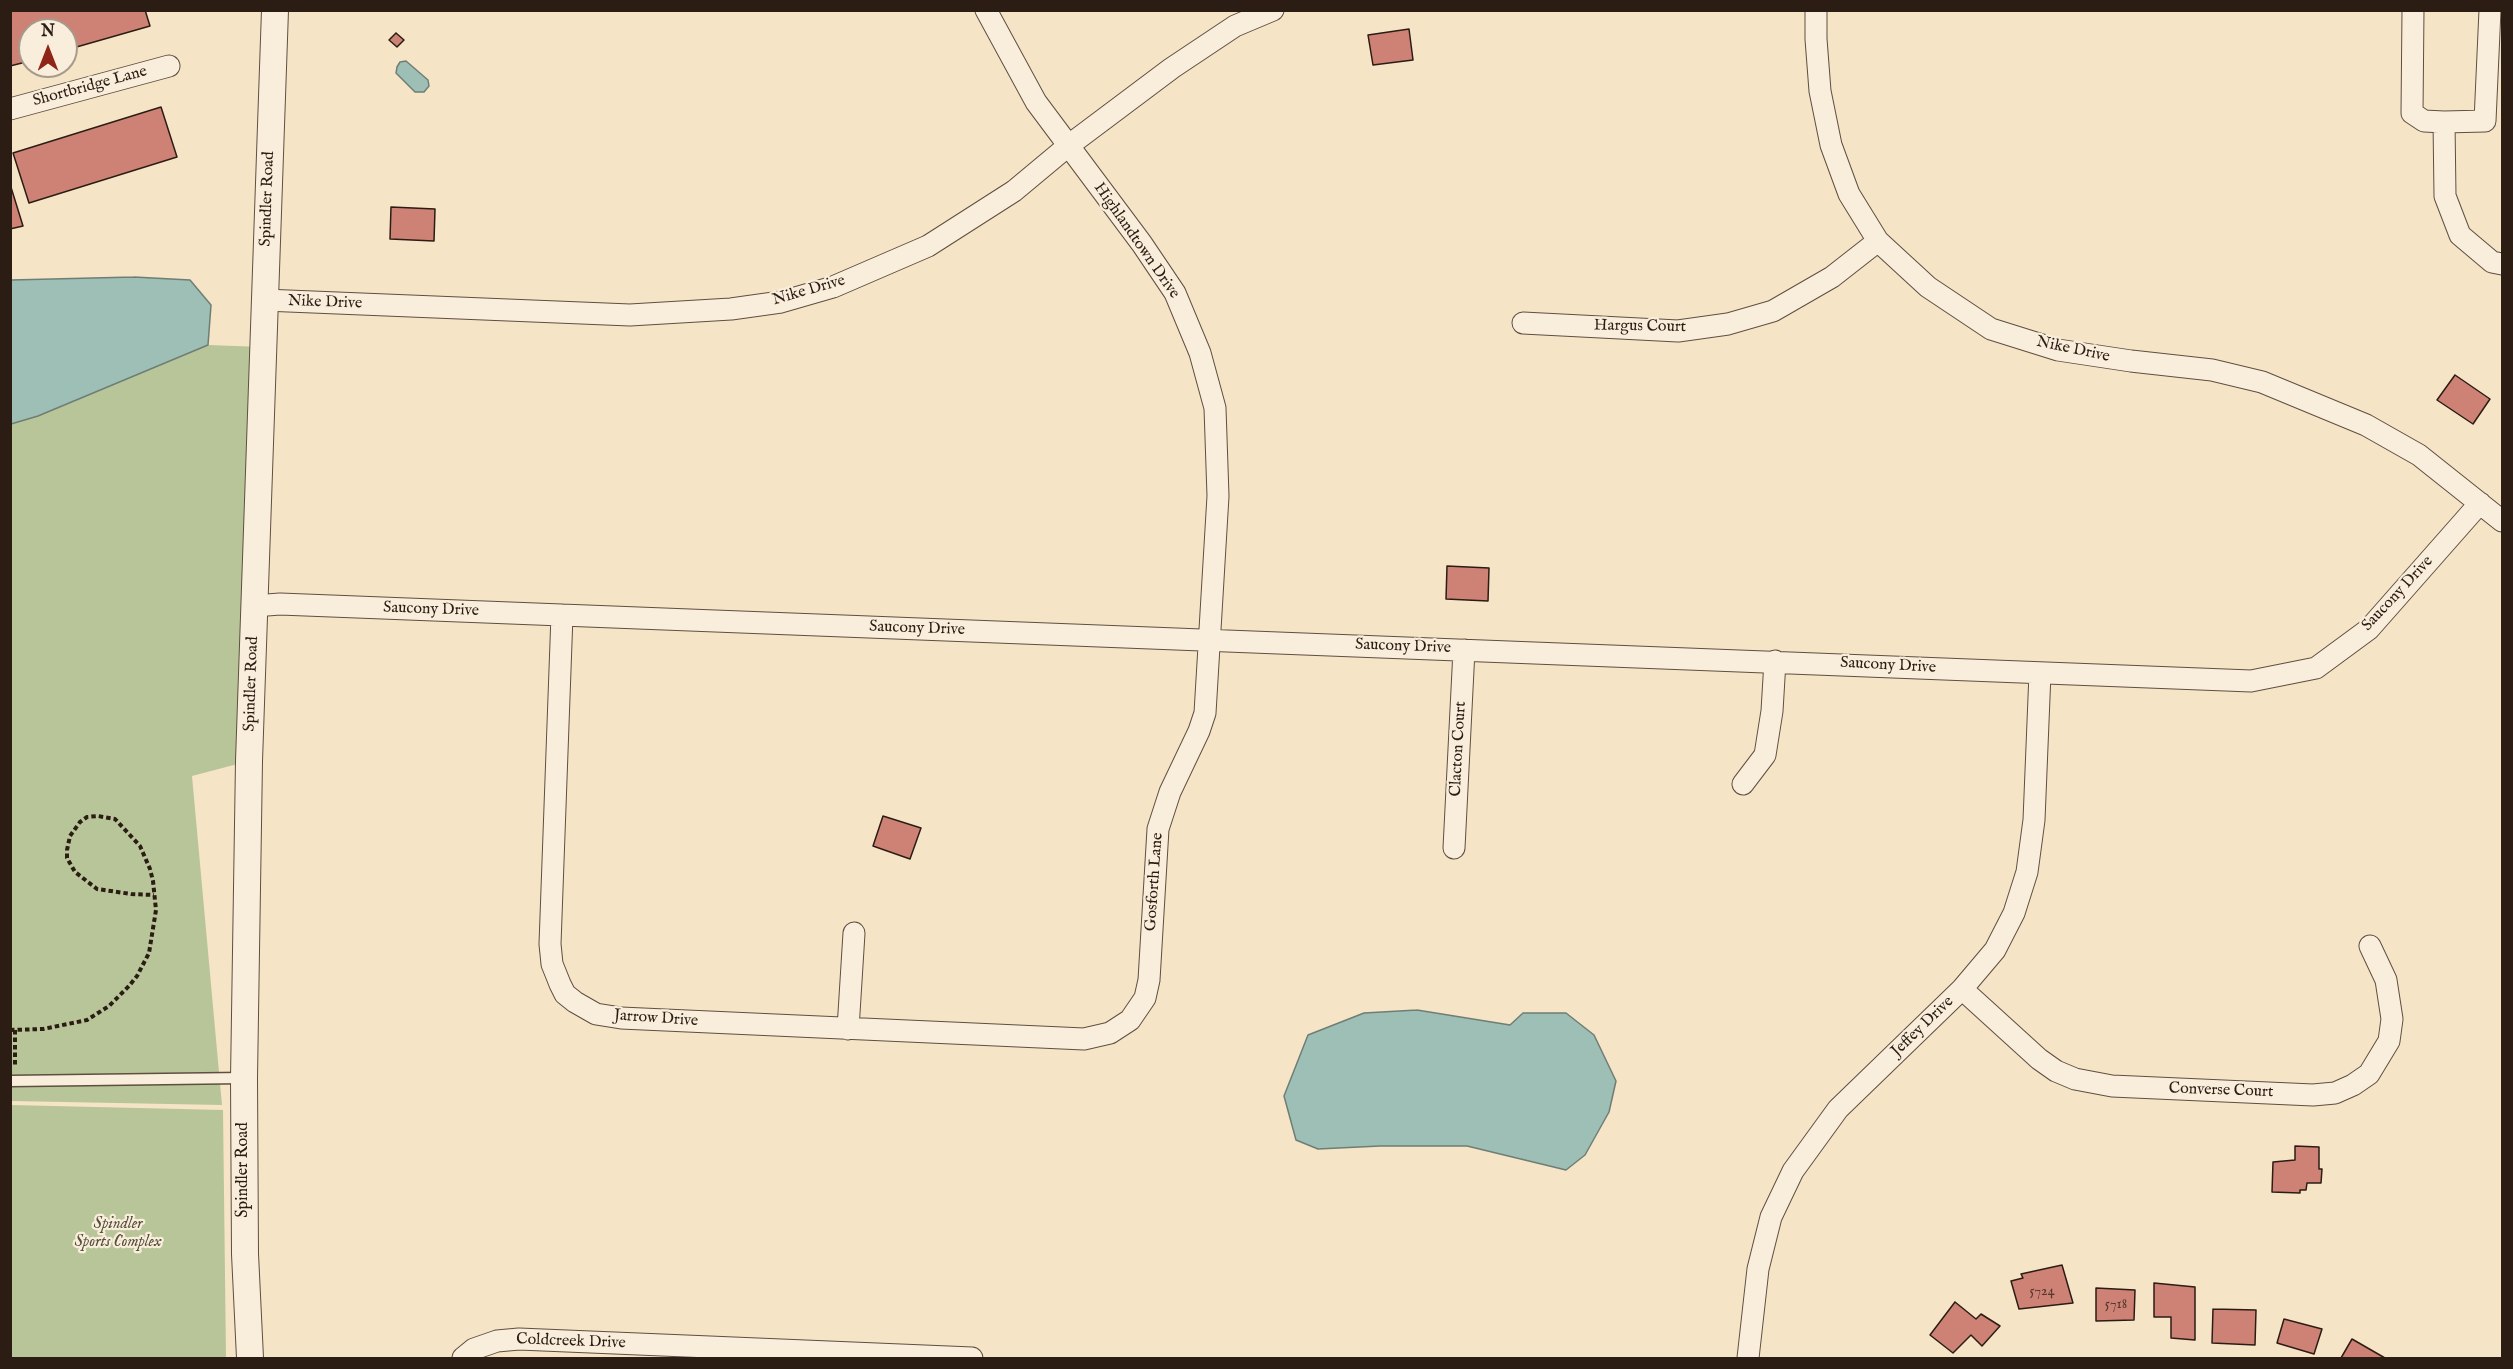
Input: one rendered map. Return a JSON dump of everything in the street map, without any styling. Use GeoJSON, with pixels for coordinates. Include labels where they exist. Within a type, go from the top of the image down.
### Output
{"type":"FeatureCollection","features":[{"type":"Feature","properties":{"kind":"street","name":"Spindler Road"},"geometry":{"type":"LineString","coordinates":[[250,1359],[245,1254],[244,1078],[254,606],[275,10]]}},
{"type":"Feature","properties":{"kind":"street","name":"Highlandtown Drive"},"geometry":{"type":"LineString","coordinates":[[986,10],[1036,102],[1142,244],[1175,293],[1200,354],[1215,408],[1218,471],[1210,640]]}},
{"type":"Feature","properties":{"kind":"street","name":"Nike Drive"},"geometry":{"type":"LineString","coordinates":[[264,300],[630,315],[731,309],[781,302],[833,287],[928,246],[1014,191],[1068,146],[1172,68],[1235,26],[1273,10]]}},
{"type":"Feature","properties":{"kind":"street","name":"Nike Drive"},"geometry":{"type":"LineString","coordinates":[[1816,10],[1815,39],[1820,91],[1831,145],[1849,194],[1878,241],[1928,287],[1991,329],[2058,350],[2212,370],[2262,382],[2366,425],[2419,455],[2502,521]]}},
{"type":"Feature","properties":{"kind":"street"},"geometry":{"type":"LineString","coordinates":[[2413,10],[2412,113],[2424,121],[2444,122],[2485,121],[2490,10]]}},
{"type":"Feature","properties":{"kind":"street","name":"Shortbridge Lane"},"geometry":{"type":"LineString","coordinates":[[10,109],[170,66]]}},
{"type":"Feature","properties":{"kind":"street"},"geometry":{"type":"LineString","coordinates":[[2444,122],[2445,196],[2460,235],[2492,262],[2502,264]]}},
{"type":"Feature","properties":{"kind":"street","name":"Hargus Court"},"geometry":{"type":"LineString","coordinates":[[1523,323],[1678,330],[1728,324],[1773,310],[1832,277],[1878,241]]}},
{"type":"Feature","properties":{"kind":"street","name":"Saucony Drive"},"geometry":{"type":"LineString","coordinates":[[254,606],[280,604],[2250,681],[2316,668],[2370,628],[2480,502]]}},
{"type":"Feature","properties":{"kind":"street","name":"Jarrow Drive"},"geometry":{"type":"LineString","coordinates":[[562,615],[550,944],[552,964],[565,994],[596,1014],[621,1018],[848,1029],[1084,1039],[1110,1033],[1130,1020]]}},
{"type":"Feature","properties":{"kind":"street","name":"Gosforth Lane"},"geometry":{"type":"LineString","coordinates":[[1130,1020],[1145,998],[1149,980],[1158,829],[1170,792],[1199,731],[1205,713],[1210,640]]}},
{"type":"Feature","properties":{"kind":"street","name":"Clacton Court"},"geometry":{"type":"LineString","coordinates":[[1454,848],[1464,650]]}},
{"type":"Feature","properties":{"kind":"street"},"geometry":{"type":"LineString","coordinates":[[1743,784],[1766,755],[1775,661]]}},
{"type":"Feature","properties":{"kind":"street","name":"Jeffey Drive"},"geometry":{"type":"LineString","coordinates":[[1748,1359],[1758,1269],[1771,1217],[1793,1171],[1838,1109],[1962,989],[1995,950],[2014,913],[2027,872],[2034,820],[2040,673]]}},
{"type":"Feature","properties":{"kind":"street"},"geometry":{"type":"LineString","coordinates":[[848,1029],[854,933]]}},
{"type":"Feature","properties":{"kind":"street","name":"Converse Court"},"geometry":{"type":"LineString","coordinates":[[1962,989],[2039,1059],[2075,1079],[2112,1086],[2313,1095],[2335,1093],[2369,1074],[2390,1041],[2392,1019],[2386,980],[2370,946]]}},
{"type":"Feature","properties":{"kind":"street","name":"Coldcreek Drive"},"geometry":{"type":"LineString","coordinates":[[463,1359],[474,1349],[496,1341],[519,1339],[754,1354],[972,1359]]}},
{"type":"Feature","properties":{"kind":"lane"},"geometry":{"type":"LineString","coordinates":[[13,1081],[244,1078]]}},
{"type":"Feature","properties":{"kind":"path"},"geometry":{"type":"LineString","coordinates":[[13,1081],[13,1030],[53,1027],[87,1020],[109,1006],[129,986],[149,953],[156,921],[154,895],[150,869],[140,846],[114,819],[106,816],[87,817],[80,822],[70,836],[67,850],[70,866],[75,872],[97,889],[154,895]]}},
{"type":"Feature","properties":{"kind":"green space"},"geometry":{"type":"Polygon","coordinates":[[[208,345],[263,347],[249,761],[192,776],[222,1105],[11,1101],[11,424],[38,416],[208,345]]]}},
{"type":"Feature","properties":{"kind":"green space","name":"Spindler Sports Complex"},"geometry":{"type":"Polygon","coordinates":[[[11,1105],[223,1110],[226,1358],[11,1358],[11,1105]]]}},
{"type":"Feature","properties":{"kind":"water"},"geometry":{"type":"Polygon","coordinates":[[[406,61],[428,80],[429,86],[424,92],[415,92],[396,73],[400,62],[406,61]]]}},
{"type":"Feature","properties":{"kind":"water"},"geometry":{"type":"Polygon","coordinates":[[[134,277],[190,280],[211,305],[208,345],[38,416],[11,424],[11,280],[134,277]]]}},
{"type":"Feature","properties":{"kind":"water"},"geometry":{"type":"Polygon","coordinates":[[[1417,1010],[1510,1025],[1523,1013],[1566,1013],[1594,1035],[1616,1081],[1609,1112],[1585,1155],[1566,1170],[1467,1146],[1318,1149],[1296,1140],[1284,1096],[1308,1035],[1364,1013],[1417,1010]]]}},
{"type":"Feature","properties":{"kind":"building"},"geometry":{"type":"Polygon","coordinates":[[[10,10],[145,10],[150,26],[78,47],[78,18],[18,18],[18,64],[10,66],[10,10]]]}},
{"type":"Feature","properties":{"kind":"building"},"geometry":{"type":"Polygon","coordinates":[[[1409,29],[1413,60],[1373,65],[1368,35],[1409,29]]]}},
{"type":"Feature","properties":{"kind":"building"},"geometry":{"type":"Polygon","coordinates":[[[396,33],[404,40],[397,47],[389,40],[396,33]]]}},
{"type":"Feature","properties":{"kind":"building"},"geometry":{"type":"Polygon","coordinates":[[[161,107],[177,157],[29,203],[13,153],[161,107]]]}},
{"type":"Feature","properties":{"kind":"building"},"geometry":{"type":"Polygon","coordinates":[[[10,184],[23,226],[10,229],[10,184]]]}},
{"type":"Feature","properties":{"kind":"building"},"geometry":{"type":"Polygon","coordinates":[[[391,207],[435,209],[434,241],[390,239],[391,207]]]}},
{"type":"Feature","properties":{"kind":"building"},"geometry":{"type":"Polygon","coordinates":[[[2455,375],[2490,399],[2473,424],[2437,400],[2455,375]]]}},
{"type":"Feature","properties":{"kind":"building"},"geometry":{"type":"Polygon","coordinates":[[[1447,566],[1489,568],[1488,601],[1446,599],[1447,566]]]}},
{"type":"Feature","properties":{"kind":"building"},"geometry":{"type":"Polygon","coordinates":[[[883,816],[921,828],[910,859],[873,846],[883,816]]]}},
{"type":"Feature","properties":{"kind":"building"},"geometry":{"type":"Polygon","coordinates":[[[2295,1146],[2319,1147],[2321,1183],[2307,1183],[2306,1190],[2300,1190],[2300,1193],[2272,1192],[2273,1162],[2295,1160],[2295,1146]]]}},
{"type":"Feature","properties":{"kind":"building"},"geometry":{"type":"Polygon","coordinates":[[[2062,1265],[2073,1303],[2019,1309],[2011,1281],[2023,1278],[2021,1274],[2062,1265]]]}},
{"type":"Feature","properties":{"kind":"building"},"geometry":{"type":"Polygon","coordinates":[[[2154,1283],[2195,1287],[2195,1340],[2171,1338],[2171,1317],[2154,1317],[2154,1283]]]}},
{"type":"Feature","properties":{"kind":"building"},"geometry":{"type":"Polygon","coordinates":[[[2096,1288],[2135,1290],[2134,1320],[2096,1321],[2096,1288]]]}},
{"type":"Feature","properties":{"kind":"building"},"geometry":{"type":"Polygon","coordinates":[[[1955,1302],[1976,1319],[1981,1314],[2000,1326],[1982,1346],[1971,1335],[1953,1353],[1930,1335],[1955,1302]]]}},
{"type":"Feature","properties":{"kind":"building"},"geometry":{"type":"Polygon","coordinates":[[[2213,1309],[2256,1310],[2255,1345],[2212,1343],[2213,1309]]]}},
{"type":"Feature","properties":{"kind":"building"},"geometry":{"type":"Polygon","coordinates":[[[2284,1319],[2322,1329],[2314,1354],[2277,1343],[2284,1319]]]}},
{"type":"Feature","properties":{"kind":"building"},"geometry":{"type":"Polygon","coordinates":[[[2352,1339],[2385,1358],[2341,1358],[2352,1339]]]}}]}
